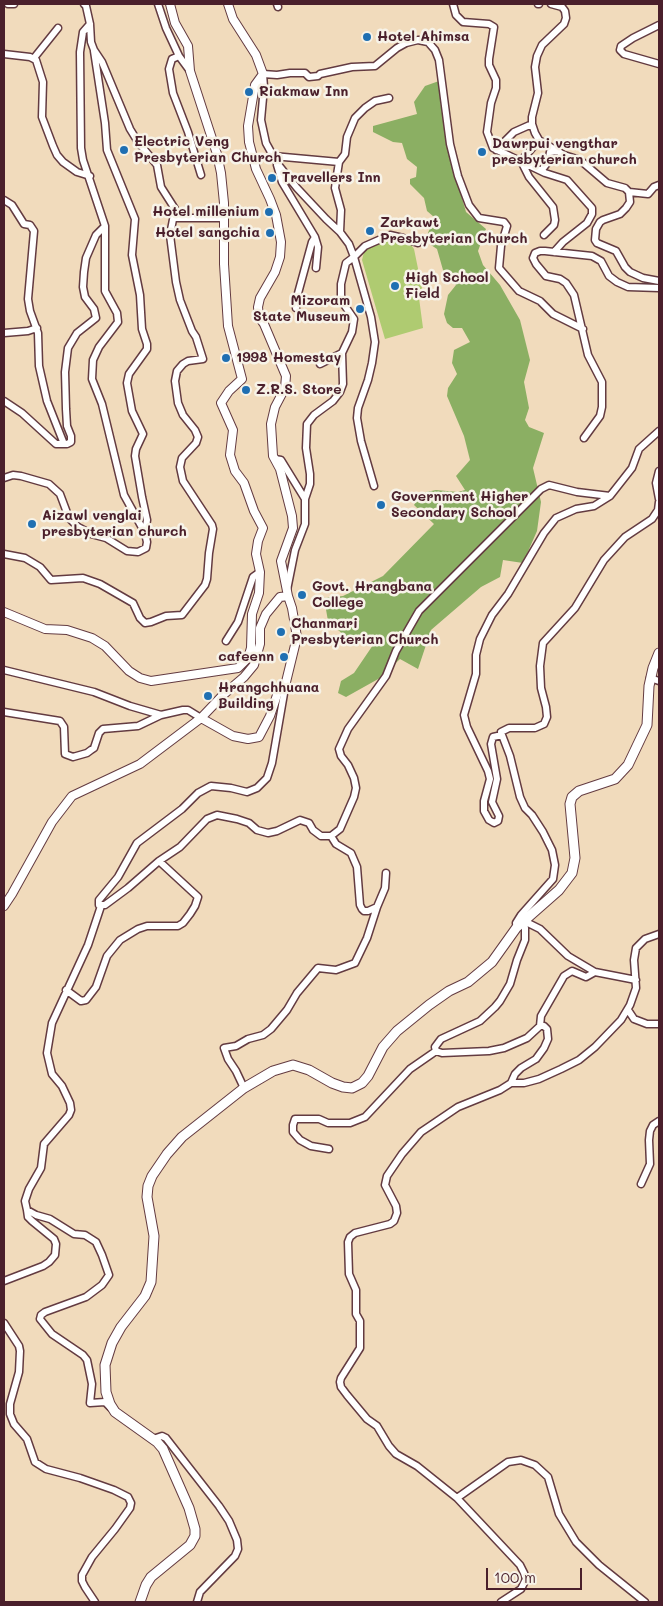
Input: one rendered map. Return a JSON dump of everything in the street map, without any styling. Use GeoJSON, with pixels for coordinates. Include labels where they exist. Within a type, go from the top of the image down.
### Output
{"type":"FeatureCollection","features":[{"type":"Feature","properties":{"kind":"highway"},"geometry":{"type":"LineString","coordinates":[[140,1602],[151,1577],[157,1570],[183,1551],[195,1536],[190,1508],[163,1449],[123,1419],[113,1409],[106,1392],[105,1365],[108,1352],[121,1327],[145,1296],[151,1282],[154,1236],[147,1197],[148,1186],[152,1176],[167,1154],[182,1137],[244,1088],[284,1066],[292,1065],[309,1070],[343,1087],[352,1088],[362,1083],[389,1039],[429,1005],[468,982],[492,962],[521,923],[559,890],[572,873],[575,858],[571,800],[579,791],[615,779],[628,765],[647,725],[659,653]]}},
{"type":"Feature","properties":{"kind":"main road"},"geometry":{"type":"LineString","coordinates":[[4,612],[45,629],[67,630],[92,638],[105,646],[129,671],[140,678],[151,681],[238,668],[248,658],[251,648],[252,614],[258,593],[260,572],[256,554],[263,528],[254,511],[244,483],[235,471],[230,455],[233,430],[222,404],[229,391],[242,379],[228,326],[224,264],[223,194],[217,154],[190,71],[188,46],[175,23],[170,4]]}},
{"type":"Feature","properties":{"kind":"main road"},"geometry":{"type":"LineString","coordinates":[[200,718],[233,736],[248,739],[259,737],[270,716],[279,689],[286,682],[297,636],[280,561],[292,528],[292,516],[280,469],[275,459],[271,424],[275,407],[285,388],[286,376],[264,324],[259,317],[258,308],[260,298],[275,272],[280,257],[281,242],[276,215],[253,160],[249,142],[248,126],[255,85],[263,74],[256,55],[233,19],[228,4]]}},
{"type":"Feature","properties":{"kind":"main road"},"geometry":{"type":"LineString","coordinates":[[4,906],[52,822],[72,796],[140,764],[200,718],[244,677],[254,664],[260,644],[260,628],[266,614],[280,597],[287,594]]}},
{"type":"Feature","properties":{"kind":"street"},"geometry":{"type":"LineString","coordinates":[[8,4],[14,4]]}},
{"type":"Feature","properties":{"kind":"street"},"geometry":{"type":"LineString","coordinates":[[84,4],[90,24],[91,42],[94,50],[105,123],[107,150],[135,220],[132,255],[140,295],[142,328],[147,349],[129,374],[128,383],[132,411],[143,434],[135,456],[147,520],[145,533]]}},
{"type":"Feature","properties":{"kind":"street"},"geometry":{"type":"LineString","coordinates":[[158,4],[166,28],[179,56],[190,71]]}},
{"type":"Feature","properties":{"kind":"street"},"geometry":{"type":"LineString","coordinates":[[453,4],[456,15],[463,22],[489,24],[494,27],[488,59],[489,66],[496,80],[496,88],[491,103],[487,132],[489,140],[496,150],[541,171],[567,180],[592,208],[592,214],[587,223],[563,242],[554,252]]}},
{"type":"Feature","properties":{"kind":"street"},"geometry":{"type":"LineString","coordinates":[[551,4],[561,6],[565,11],[566,18],[564,24],[542,45],[537,56],[538,93],[532,111],[532,124],[539,140],[558,151],[580,160],[607,183],[625,188],[629,192],[648,194],[654,187],[659,185]]}},
{"type":"Feature","properties":{"kind":"street"},"geometry":{"type":"LineString","coordinates":[[4,478],[13,475],[21,476],[48,484],[60,494],[69,518],[78,527],[91,534],[106,538],[127,551],[138,552],[146,548],[145,533],[124,495],[102,404],[92,379],[93,360],[118,322],[117,314],[105,291],[105,226],[90,176],[83,160],[81,148],[80,52],[84,32],[90,24]]}},
{"type":"Feature","properties":{"kind":"street"},"geometry":{"type":"LineString","coordinates":[[659,26],[633,38],[621,46],[620,50],[624,54],[659,64]]}},
{"type":"Feature","properties":{"kind":"street"},"geometry":{"type":"LineString","coordinates":[[34,58],[58,28]]}},
{"type":"Feature","properties":{"kind":"street"},"geometry":{"type":"LineString","coordinates":[[374,486],[361,441],[357,418],[358,408],[372,363],[375,335],[371,317],[354,257],[348,244],[340,232],[307,199],[277,163],[266,143],[261,125],[264,88],[263,74],[277,75],[290,73],[305,74],[309,77],[352,67],[375,66],[406,43],[418,40],[428,42],[435,50],[439,60],[450,144],[458,176],[469,205],[479,218],[504,222],[507,226],[501,246],[499,268],[519,291],[540,301],[553,314],[583,329]]}},
{"type":"Feature","properties":{"kind":"street"},"geometry":{"type":"LineString","coordinates":[[4,554],[25,558],[40,567],[51,580],[83,578],[100,584],[133,603],[140,618],[145,622],[151,622],[166,616],[182,615],[208,579],[209,553],[213,529],[210,520],[183,481],[181,472],[182,458],[196,443],[198,437],[183,415],[178,403],[175,381],[177,371],[183,364],[203,359],[196,337],[185,315],[176,282],[170,235],[176,209],[161,187],[158,168],[130,129],[102,62],[94,50]]}},
{"type":"Feature","properties":{"kind":"street"},"geometry":{"type":"LineString","coordinates":[[4,54],[34,58],[38,63],[43,82],[42,117],[56,155],[77,172],[90,176]]}},
{"type":"Feature","properties":{"kind":"street"},"geometry":{"type":"LineString","coordinates":[[179,56],[174,57],[170,64],[170,80],[201,175]]}},
{"type":"Feature","properties":{"kind":"street"},"geometry":{"type":"LineString","coordinates":[[340,232],[340,207],[335,188],[339,162],[345,154],[346,137],[355,118],[365,108],[375,102],[389,98]]}},
{"type":"Feature","properties":{"kind":"street"},"geometry":{"type":"LineString","coordinates":[[496,150],[514,132],[532,124]]}},
{"type":"Feature","properties":{"kind":"street"},"geometry":{"type":"LineString","coordinates":[[521,161],[539,140]]}},
{"type":"Feature","properties":{"kind":"street"},"geometry":{"type":"LineString","coordinates":[[541,171],[548,162],[550,152],[558,151]]}},
{"type":"Feature","properties":{"kind":"street"},"geometry":{"type":"LineString","coordinates":[[272,156],[339,162]]}},
{"type":"Feature","properties":{"kind":"street"},"geometry":{"type":"LineString","coordinates":[[521,161],[529,177],[553,207],[554,225],[544,235]]}},
{"type":"Feature","properties":{"kind":"street"},"geometry":{"type":"LineString","coordinates":[[277,163],[282,182],[315,237],[318,247],[316,268]]}},
{"type":"Feature","properties":{"kind":"street"},"geometry":{"type":"LineString","coordinates":[[629,192],[630,202],[626,208],[620,214],[600,222],[596,229],[595,240],[597,243],[616,251],[630,272],[643,278],[659,281]]}},
{"type":"Feature","properties":{"kind":"street"},"geometry":{"type":"LineString","coordinates":[[4,200],[12,205],[24,224],[30,225],[34,231],[28,300],[37,328],[41,374],[48,401],[64,444]]}},
{"type":"Feature","properties":{"kind":"street"},"geometry":{"type":"LineString","coordinates":[[174,218],[224,219]]}},
{"type":"Feature","properties":{"kind":"street"},"geometry":{"type":"LineString","coordinates":[[4,402],[22,413],[56,444],[71,442],[67,426],[66,409],[68,348],[77,333],[96,318],[94,309],[85,297],[83,287],[84,272],[86,258],[96,235],[105,226]]}},
{"type":"Feature","properties":{"kind":"street"},"geometry":{"type":"LineString","coordinates":[[287,594],[296,550],[305,524],[306,499],[310,484],[306,448],[307,424],[314,414],[333,401],[342,389],[344,378],[342,353],[352,332],[354,319],[345,306],[340,284],[346,263],[365,246],[390,236],[403,238],[418,244]]}},
{"type":"Feature","properties":{"kind":"street"},"geometry":{"type":"LineString","coordinates":[[296,308],[297,296],[315,237]]}},
{"type":"Feature","properties":{"kind":"street"},"geometry":{"type":"LineString","coordinates":[[584,438],[600,416],[603,388],[588,354],[576,299],[568,286],[560,279],[546,276],[533,258],[535,253],[540,251],[592,256],[601,261],[610,278],[628,287],[659,288]]}},
{"type":"Feature","properties":{"kind":"street"},"geometry":{"type":"LineString","coordinates":[[4,333],[28,331],[37,328]]}},
{"type":"Feature","properties":{"kind":"street"},"geometry":{"type":"LineString","coordinates":[[320,364],[342,353]]}},
{"type":"Feature","properties":{"kind":"street"},"geometry":{"type":"LineString","coordinates":[[659,431],[638,449],[632,468],[610,496],[594,506],[576,509],[556,518],[544,534],[508,594],[492,615],[480,639],[476,655],[476,674],[464,716],[490,779],[484,800],[484,811],[492,822],[498,821],[499,816],[494,810],[492,802],[497,779],[491,744],[493,737],[502,735],[502,732],[509,728],[535,728],[544,724],[547,717],[541,688],[540,666],[543,643],[575,608],[604,560],[625,537],[652,518],[658,510],[659,500],[656,482],[659,471]]}},
{"type":"Feature","properties":{"kind":"street"},"geometry":{"type":"LineString","coordinates":[[275,459],[281,460],[306,499]]}},
{"type":"Feature","properties":{"kind":"street"},"geometry":{"type":"LineString","coordinates":[[4,1281],[43,1266],[55,1255],[56,1244],[54,1239],[28,1217],[26,1201],[29,1189],[41,1168],[44,1144],[69,1115],[71,1110],[70,1103],[62,1086],[52,1074],[47,1053],[52,1023],[88,945],[101,906],[128,888],[158,862],[180,847],[207,819],[217,815],[237,819],[257,830],[268,832],[277,832],[295,821],[309,823],[313,830],[321,836],[331,836],[340,829],[356,788],[354,778],[339,749],[348,729],[386,676],[396,651],[419,611],[541,489],[549,485],[577,492],[610,496]]}},
{"type":"Feature","properties":{"kind":"street"},"geometry":{"type":"LineString","coordinates":[[226,640],[238,622],[253,577],[260,572]]}},
{"type":"Feature","properties":{"kind":"street"},"geometry":{"type":"LineString","coordinates":[[4,670],[94,692],[130,706],[162,715]]}},
{"type":"Feature","properties":{"kind":"street"},"geometry":{"type":"LineString","coordinates":[[101,906],[98,904],[99,900],[118,877],[137,843],[182,810],[198,793],[211,786],[247,792],[257,788],[266,778],[272,763],[286,682]]}},
{"type":"Feature","properties":{"kind":"street"},"geometry":{"type":"LineString","coordinates":[[4,712],[60,721],[64,727],[65,754],[73,757],[88,753],[94,748],[99,733],[104,729],[138,726],[162,715],[186,709],[200,718]]}},
{"type":"Feature","properties":{"kind":"street"},"geometry":{"type":"LineString","coordinates":[[502,735],[510,756],[520,797],[543,832],[552,850],[556,865],[553,879],[545,890],[520,914],[516,923],[540,929],[568,956],[594,972],[636,980]]}},
{"type":"Feature","properties":{"kind":"street"},"geometry":{"type":"LineString","coordinates":[[331,836],[336,844],[351,854],[357,867],[360,905],[362,909],[368,911],[377,907]]}},
{"type":"Feature","properties":{"kind":"street"},"geometry":{"type":"LineString","coordinates":[[66,990],[81,1001],[86,1000],[96,986],[108,956],[120,940],[147,926],[178,926],[190,914],[198,897],[158,862]]}},
{"type":"Feature","properties":{"kind":"street"},"geometry":{"type":"LineString","coordinates":[[244,1088],[224,1048],[236,1046],[248,1039],[263,1035],[271,1029],[318,968],[336,970],[355,963],[367,938],[385,888],[386,873]]}},
{"type":"Feature","properties":{"kind":"street"},"geometry":{"type":"LineString","coordinates":[[329,1149],[311,1146],[300,1140],[294,1132],[293,1125],[295,1119],[319,1119],[328,1123],[350,1123],[365,1117],[410,1070],[436,1051],[437,1042],[480,1021],[500,1001],[510,984],[525,940],[521,923]]}},
{"type":"Feature","properties":{"kind":"street"},"geometry":{"type":"LineString","coordinates":[[501,1602],[521,1589],[526,1579],[524,1573],[506,1550],[457,1498],[417,1466],[396,1454],[389,1446],[378,1426],[362,1413],[341,1386],[341,1378],[360,1348],[360,1321],[356,1314],[356,1290],[349,1274],[348,1242],[355,1233],[390,1224],[394,1220],[397,1213],[396,1206],[384,1181],[402,1154],[422,1132],[458,1107],[500,1090],[511,1083],[524,1083],[539,1079],[578,1060],[594,1047],[621,1020],[628,1010],[634,995],[636,980],[634,960],[636,948],[645,939],[659,934]]}},
{"type":"Feature","properties":{"kind":"street"},"geometry":{"type":"LineString","coordinates":[[436,1051],[442,1053],[488,1051],[504,1048],[527,1038],[540,1026],[541,1016],[564,976],[572,971],[586,977],[594,972]]}},
{"type":"Feature","properties":{"kind":"street"},"geometry":{"type":"LineString","coordinates":[[628,1010],[634,1018],[647,1024],[659,1024]]}},
{"type":"Feature","properties":{"kind":"street"},"geometry":{"type":"LineString","coordinates":[[511,1083],[515,1074],[536,1059],[544,1048],[548,1039],[548,1033],[544,1026],[540,1026]]}},
{"type":"Feature","properties":{"kind":"street"},"geometry":{"type":"LineString","coordinates":[[641,1184],[650,1164],[650,1131],[653,1125],[659,1121]]}},
{"type":"Feature","properties":{"kind":"street"},"geometry":{"type":"LineString","coordinates":[[28,1210],[36,1215],[50,1219],[74,1234],[85,1235],[96,1242],[102,1255],[109,1275],[102,1285],[86,1297],[45,1312],[40,1315],[40,1319],[52,1334],[84,1355],[87,1360],[92,1384],[90,1403],[105,1402],[113,1409]]}},
{"type":"Feature","properties":{"kind":"street"},"geometry":{"type":"LineString","coordinates":[[4,1323],[19,1346],[20,1351],[19,1372],[10,1404],[10,1414],[14,1424],[27,1439],[35,1462],[46,1469],[114,1490],[128,1497],[131,1503],[125,1515],[92,1557],[82,1575],[82,1581],[95,1602]]}},
{"type":"Feature","properties":{"kind":"street"},"geometry":{"type":"LineString","coordinates":[[152,1439],[162,1436],[166,1438],[219,1506],[237,1540],[238,1549],[235,1556],[200,1592],[197,1602]]}},
{"type":"Feature","properties":{"kind":"street"},"geometry":{"type":"LineString","coordinates":[[457,1498],[508,1462],[521,1460],[535,1465],[548,1477],[559,1514],[576,1542],[599,1566],[645,1602]]}},
{"type":"Feature","properties":{"kind":"green space"},"geometry":{"type":"Polygon","coordinates":[[[439,81],[441,108],[448,143],[466,212],[486,229],[478,251],[483,265],[500,285],[520,320],[530,360],[524,382],[529,408],[525,420],[529,427],[544,433],[533,468],[541,502],[537,531],[523,563],[503,560],[500,577],[481,587],[431,630],[418,669],[400,659],[380,678],[346,697],[338,693],[341,681],[354,673],[373,645],[361,635],[346,637],[328,621],[324,598],[343,596],[383,576],[434,524],[414,505],[421,493],[436,490],[458,492],[465,490],[456,476],[470,460],[464,436],[447,396],[448,388],[457,374],[452,363],[454,350],[470,342],[462,328],[453,328],[447,323],[444,314],[448,295],[456,285],[443,270],[437,249],[425,241],[434,217],[427,211],[424,198],[410,184],[410,179],[416,177],[417,167],[407,159],[402,143],[393,142],[373,132],[373,126],[417,114],[414,102],[425,86],[439,81]]]}},
{"type":"Feature","properties":{"kind":"green space","name":"High School Field"},"geometry":{"type":"Polygon","coordinates":[[[389,240],[409,242],[414,249],[423,293],[419,298],[423,328],[385,339],[362,260],[364,252],[369,246],[377,242],[389,240]]]}},
{"type":"Feature","properties":{"kind":"place","name":"Hotel Ahimsa"},"geometry":{"type":"Point","coordinates":[367,37]}},
{"type":"Feature","properties":{"kind":"place","name":"Riakmaw Inn"},"geometry":{"type":"Point","coordinates":[249,92]}},
{"type":"Feature","properties":{"kind":"place","name":"Electric Veng Presbyterian Church"},"geometry":{"type":"Point","coordinates":[124,150]}},
{"type":"Feature","properties":{"kind":"place","name":"Dawrpui vengthar presbyterian church"},"geometry":{"type":"Point","coordinates":[482,152]}},
{"type":"Feature","properties":{"kind":"place","name":"Travellers Inn"},"geometry":{"type":"Point","coordinates":[272,178]}},
{"type":"Feature","properties":{"kind":"place","name":"Hotel millenium"},"geometry":{"type":"Point","coordinates":[269,212]}},
{"type":"Feature","properties":{"kind":"place","name":"Zarkawt Presbyterian Church"},"geometry":{"type":"Point","coordinates":[370,231]}},
{"type":"Feature","properties":{"kind":"place","name":"Hotel sangchia"},"geometry":{"type":"Point","coordinates":[270,233]}},
{"type":"Feature","properties":{"kind":"place","name":"High School Field"},"geometry":{"type":"Point","coordinates":[395,286]}},
{"type":"Feature","properties":{"kind":"place","name":"Mizoram State Museum"},"geometry":{"type":"Point","coordinates":[360,309]}},
{"type":"Feature","properties":{"kind":"place","name":"1998 Homestay"},"geometry":{"type":"Point","coordinates":[226,358]}},
{"type":"Feature","properties":{"kind":"place","name":"Z.R.S. Store"},"geometry":{"type":"Point","coordinates":[246,390]}},
{"type":"Feature","properties":{"kind":"place","name":"Government Higher Secondary School"},"geometry":{"type":"Point","coordinates":[381,505]}},
{"type":"Feature","properties":{"kind":"place","name":"Aizawl venglai presbyterian church"},"geometry":{"type":"Point","coordinates":[32,524]}},
{"type":"Feature","properties":{"kind":"place","name":"Govt. Hrangbana College"},"geometry":{"type":"Point","coordinates":[302,595]}},
{"type":"Feature","properties":{"kind":"place","name":"Chanmari Presbyterian Church"},"geometry":{"type":"Point","coordinates":[281,632]}},
{"type":"Feature","properties":{"kind":"place","name":"cafeenn"},"geometry":{"type":"Point","coordinates":[284,657]}},
{"type":"Feature","properties":{"kind":"place","name":"Hrangchhuana Building"},"geometry":{"type":"Point","coordinates":[208,696]}}]}
